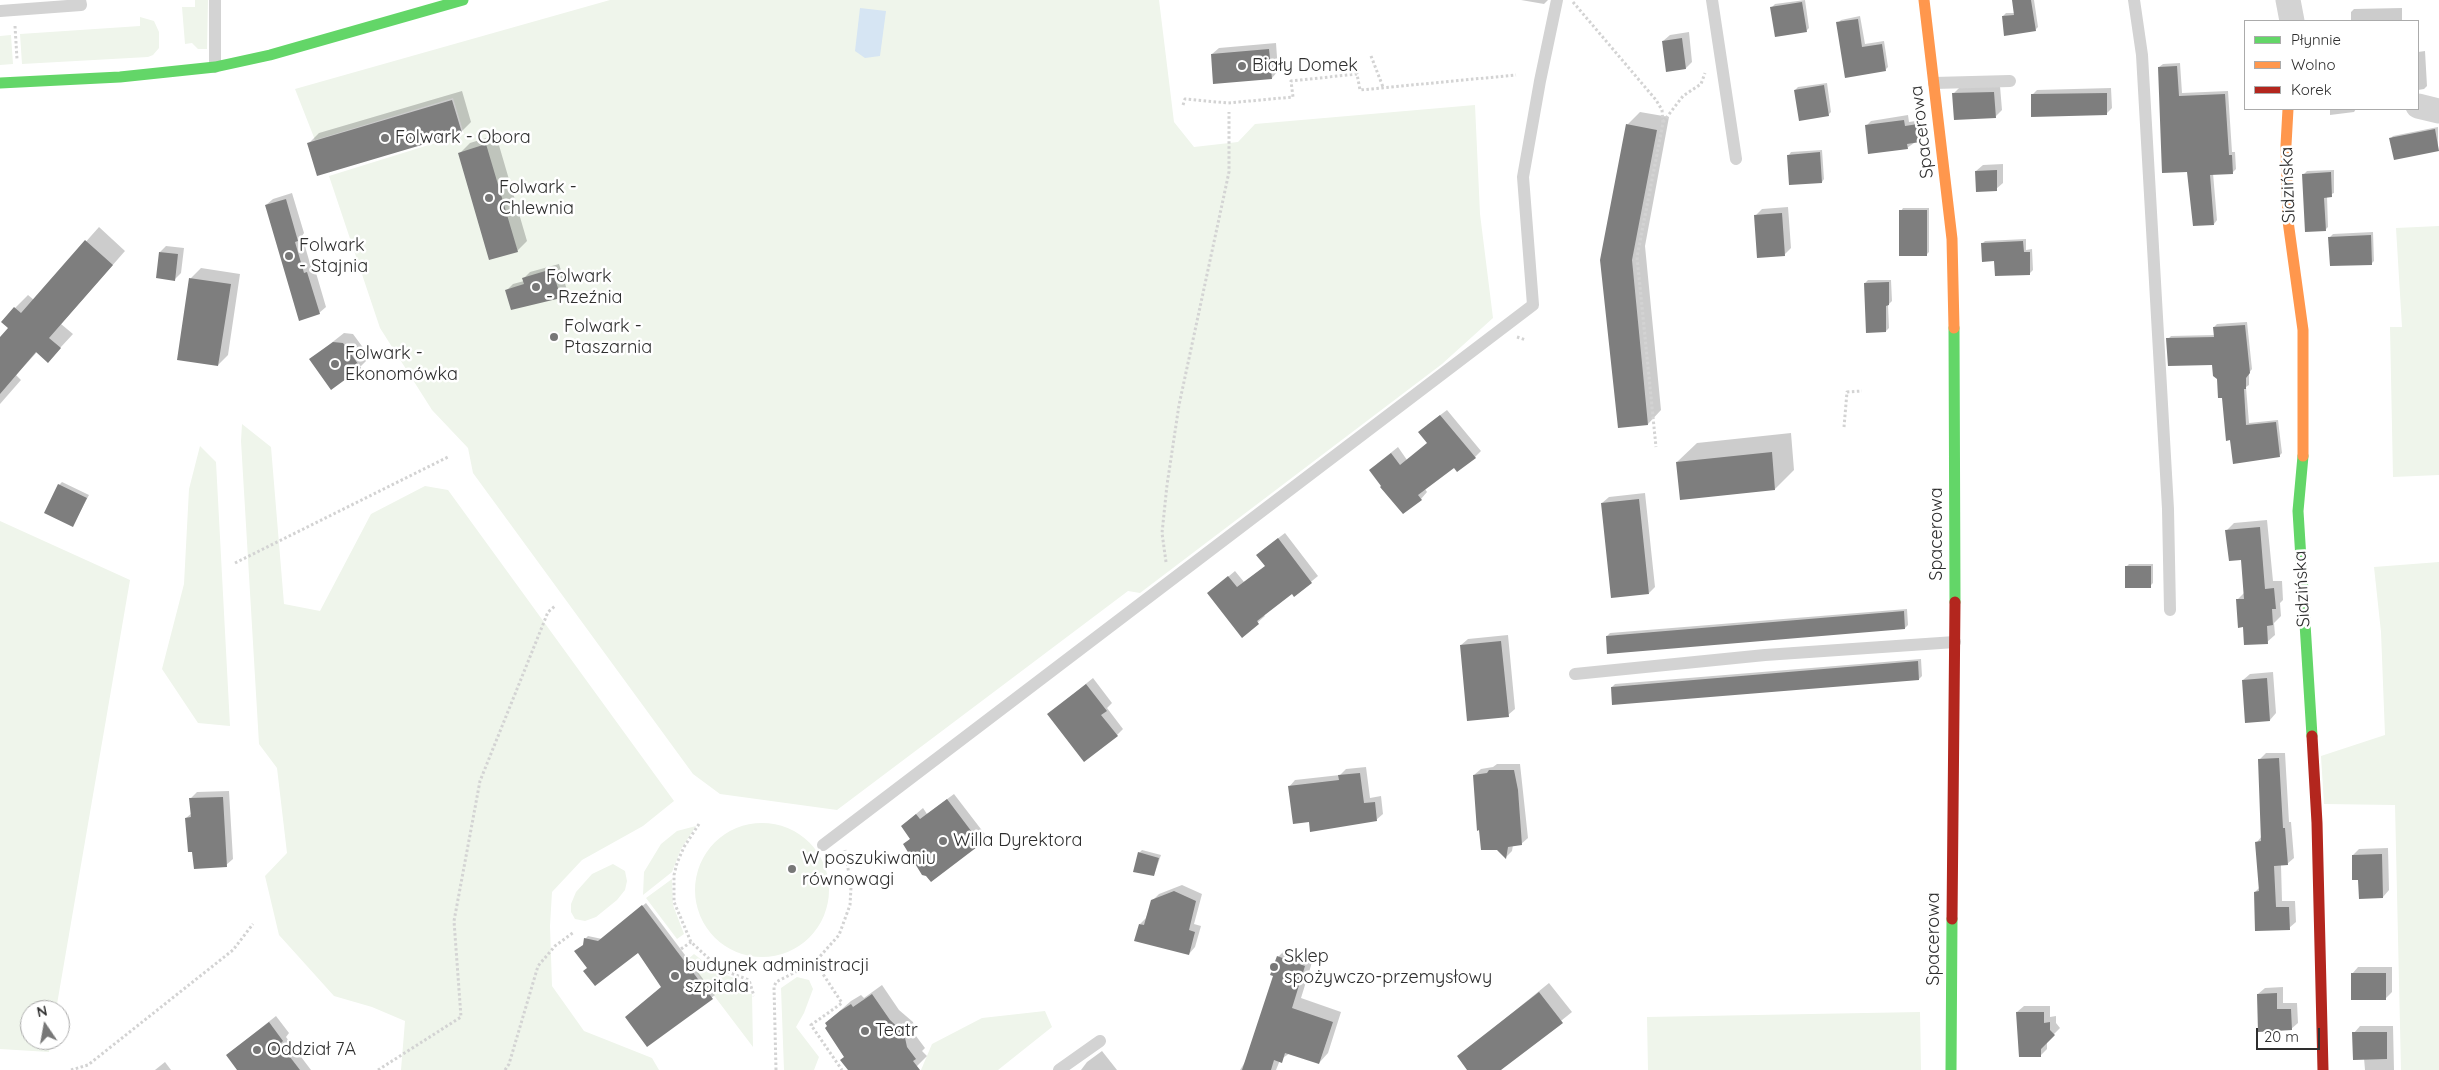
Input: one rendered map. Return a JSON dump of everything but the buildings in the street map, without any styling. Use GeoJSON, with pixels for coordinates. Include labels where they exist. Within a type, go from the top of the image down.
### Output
{"type":"FeatureCollection","features":[{"type":"Feature","properties":{"kind":"street"},"geometry":{"type":"LineString","coordinates":[[0,83],[120,78],[215,67],[270,55],[463,0]]}},
{"type":"Feature","properties":{"kind":"street","name":"Spacerowa"},"geometry":{"type":"LineString","coordinates":[[1924,0],[1952,239],[1955,394],[1955,642],[1951,1070]]}},
{"type":"Feature","properties":{"kind":"street"},"geometry":{"type":"LineString","coordinates":[[2288,0],[2292,20]]}},
{"type":"Feature","properties":{"kind":"street","name":"Sidzińska"},"geometry":{"type":"LineString","coordinates":[[2288,110],[2286,145],[2288,221],[2303,330],[2303,460],[2298,511],[2317,823],[2324,1070]]}},
{"type":"Feature","properties":{"kind":"lane"},"geometry":{"type":"LineString","coordinates":[[0,11],[81,5],[80,0]]}},
{"type":"Feature","properties":{"kind":"lane"},"geometry":{"type":"LineString","coordinates":[[215,0],[215,67]]}},
{"type":"Feature","properties":{"kind":"lane"},"geometry":{"type":"LineString","coordinates":[[823,844],[1533,305],[1523,177],[1557,0]]}},
{"type":"Feature","properties":{"kind":"lane"},"geometry":{"type":"LineString","coordinates":[[1712,0],[1736,159]]}},
{"type":"Feature","properties":{"kind":"lane"},"geometry":{"type":"LineString","coordinates":[[2134,0],[2142,55],[2168,500],[2170,610]]}},
{"type":"Feature","properties":{"kind":"lane"},"geometry":{"type":"LineString","coordinates":[[1934,83],[2010,82]]}},
{"type":"Feature","properties":{"kind":"lane"},"geometry":{"type":"LineString","coordinates":[[1575,674],[1697,660],[1955,642]]}},
{"type":"Feature","properties":{"kind":"lane"},"geometry":{"type":"LineString","coordinates":[[1059,1070],[1100,1041]]}},
{"type":"Feature","properties":{"kind":"path"},"geometry":{"type":"LineString","coordinates":[[1571,0],[1656,100],[1662,110],[1663,123],[1637,256],[1656,448]]}},
{"type":"Feature","properties":{"kind":"path"},"geometry":{"type":"LineString","coordinates":[[15,19],[18,68]]}},
{"type":"Feature","properties":{"kind":"path"},"geometry":{"type":"LineString","coordinates":[[1663,123],[1683,96],[1701,84],[1718,36]]}},
{"type":"Feature","properties":{"kind":"path"},"geometry":{"type":"LineString","coordinates":[[1371,56],[1384,88]]}},
{"type":"Feature","properties":{"kind":"path"},"geometry":{"type":"LineString","coordinates":[[1183,105],[1186,99],[1228,103],[1293,97],[1291,80],[1357,74],[1360,90],[1516,75]]}},
{"type":"Feature","properties":{"kind":"path"},"geometry":{"type":"LineString","coordinates":[[1169,582],[1162,533],[1167,485],[1179,406],[1229,172],[1229,112]]}},
{"type":"Feature","properties":{"kind":"path"},"geometry":{"type":"LineString","coordinates":[[1844,427],[1847,392],[1862,391]]}},
{"type":"Feature","properties":{"kind":"path"},"geometry":{"type":"LineString","coordinates":[[235,564],[448,457]]}},
{"type":"Feature","properties":{"kind":"path"},"geometry":{"type":"LineString","coordinates":[[378,1070],[461,1017],[454,921],[480,782],[548,612],[555,606]]}},
{"type":"Feature","properties":{"kind":"path"},"geometry":{"type":"LineString","coordinates":[[699,824],[684,847],[674,874],[674,902],[691,942],[720,969],[749,980],[754,996]]}},
{"type":"Feature","properties":{"kind":"path"},"geometry":{"type":"LineString","coordinates":[[776,1070],[774,987],[776,982],[815,962],[839,935],[850,905]]}},
{"type":"Feature","properties":{"kind":"path"},"geometry":{"type":"LineString","coordinates":[[71,1070],[88,1065],[233,950],[252,924]]}},
{"type":"Feature","properties":{"kind":"path"},"geometry":{"type":"LineString","coordinates":[[505,1070],[509,1064],[538,966],[555,946],[574,932]]}},
{"type":"Feature","properties":{"kind":"path"},"geometry":{"type":"LineString","coordinates":[[681,949],[691,942]]}},
{"type":"Feature","properties":{"kind":"path"},"geometry":{"type":"LineString","coordinates":[[815,962],[842,1003],[811,1025],[842,1070]]}},
{"type":"Feature","properties":{"kind":"shaded area"},"geometry":{"type":"Polygon","coordinates":[[[195,0],[208,0],[207,49],[198,49],[192,43],[185,44],[182,7],[195,7],[195,0]]]}},
{"type":"Feature","properties":{"kind":"shaded area"},"geometry":{"type":"Polygon","coordinates":[[[610,0],[1159,0],[1174,122],[1194,147],[1238,142],[1255,124],[1475,105],[1480,214],[1493,318],[1442,364],[1140,593],[1128,591],[837,810],[720,794],[693,774],[473,473],[468,448],[432,410],[380,328],[329,176],[464,134],[453,98],[315,140],[295,89],[610,0]]]}},
{"type":"Feature","properties":{"kind":"shaded area"},"geometry":{"type":"Polygon","coordinates":[[[140,17],[154,21],[159,32],[159,48],[153,55],[148,57],[22,64],[20,34],[140,26],[140,17]]]}},
{"type":"Feature","properties":{"kind":"shaded area"},"geometry":{"type":"Polygon","coordinates":[[[11,35],[13,64],[0,65],[0,36],[11,35]]]}},
{"type":"Feature","properties":{"kind":"shaded area"},"geometry":{"type":"Polygon","coordinates":[[[2439,226],[2439,475],[2393,477],[2390,327],[2402,327],[2396,228],[2439,226]]]}},
{"type":"Feature","properties":{"kind":"shaded area"},"geometry":{"type":"Polygon","coordinates":[[[242,424],[271,447],[284,604],[320,611],[371,514],[425,486],[448,490],[674,801],[643,826],[582,860],[552,892],[550,926],[552,986],[584,1031],[652,1058],[659,1070],[401,1070],[405,1021],[372,1007],[334,996],[279,935],[265,876],[287,853],[277,768],[259,744],[241,441],[242,424]]]}},
{"type":"Feature","properties":{"kind":"shaded area"},"geometry":{"type":"Polygon","coordinates":[[[200,446],[216,462],[230,726],[198,723],[162,669],[184,584],[189,489],[200,446]]]}},
{"type":"Feature","properties":{"kind":"shaded area"},"geometry":{"type":"Polygon","coordinates":[[[0,521],[130,580],[58,1000],[20,1000],[20,1050],[49,1050],[49,1052],[0,1049],[0,521]]]}},
{"type":"Feature","properties":{"kind":"shaded area"},"geometry":{"type":"Polygon","coordinates":[[[2439,562],[2439,1070],[2401,1070],[2395,805],[2324,804],[2321,756],[2385,735],[2381,632],[2374,567],[2439,562]]]}},
{"type":"Feature","properties":{"kind":"shaded area"},"geometry":{"type":"Polygon","coordinates":[[[762,823],[788,828],[810,842],[824,864],[829,890],[824,916],[810,938],[788,952],[762,957],[736,952],[714,938],[700,916],[695,890],[700,864],[714,842],[736,828],[762,823]]]}},
{"type":"Feature","properties":{"kind":"shaded area"},"geometry":{"type":"Polygon","coordinates":[[[696,826],[681,849],[672,872],[643,895],[644,872],[661,844],[677,831],[696,826]]]}},
{"type":"Feature","properties":{"kind":"shaded area"},"geometry":{"type":"Polygon","coordinates":[[[613,864],[625,871],[627,881],[625,890],[617,900],[596,917],[585,921],[575,919],[571,912],[571,904],[576,892],[592,874],[613,864]]]}},
{"type":"Feature","properties":{"kind":"shaded area"},"geometry":{"type":"Polygon","coordinates":[[[672,879],[673,905],[684,934],[677,939],[646,898],[672,879]]]}},
{"type":"Feature","properties":{"kind":"shaded area"},"geometry":{"type":"Polygon","coordinates":[[[694,954],[716,971],[747,983],[748,994],[752,994],[753,1047],[687,960],[694,954]]]}},
{"type":"Feature","properties":{"kind":"shaded area"},"geometry":{"type":"Polygon","coordinates":[[[797,977],[809,980],[813,989],[804,1013],[796,1027],[819,1057],[814,1070],[784,1070],[781,988],[797,977]]]}},
{"type":"Feature","properties":{"kind":"shaded area"},"geometry":{"type":"Polygon","coordinates":[[[1045,1011],[1052,1027],[998,1070],[921,1070],[932,1044],[982,1018],[1045,1011]]]}},
{"type":"Feature","properties":{"kind":"shaded area"},"geometry":{"type":"Polygon","coordinates":[[[1920,1012],[1921,1070],[1648,1070],[1647,1017],[1920,1012]]]}},
{"type":"Feature","properties":{"kind":"water"},"geometry":{"type":"Polygon","coordinates":[[[860,8],[886,11],[880,56],[865,58],[855,51],[860,8]]]}},
{"type":"Feature","properties":{"kind":"traffic: fast"},"geometry":{"type":"LineString","coordinates":[[0,83],[120,77],[215,67],[270,55],[463,0]]}},
{"type":"Feature","properties":{"kind":"traffic: fast"},"geometry":{"type":"LineString","coordinates":[[1954,328],[1955,602]]}},
{"type":"Feature","properties":{"kind":"traffic: fast"},"geometry":{"type":"LineString","coordinates":[[2303,456],[2298,511],[2312,736]]}},
{"type":"Feature","properties":{"kind":"traffic: fast"},"geometry":{"type":"LineString","coordinates":[[1951,1070],[1952,919]]}},
{"type":"Feature","properties":{"kind":"traffic: slow"},"geometry":{"type":"LineString","coordinates":[[1924,0],[1952,239],[1954,328]]}},
{"type":"Feature","properties":{"kind":"traffic: slow"},"geometry":{"type":"LineString","coordinates":[[2288,110],[2286,145],[2288,221],[2303,330],[2303,456]]}},
{"type":"Feature","properties":{"kind":"traffic: jam"},"geometry":{"type":"LineString","coordinates":[[1952,919],[1955,602]]}},
{"type":"Feature","properties":{"kind":"traffic: jam"},"geometry":{"type":"LineString","coordinates":[[2312,736],[2317,823],[2323,1070]]}},
{"type":"Feature","properties":{"kind":"place","name":"Biały Domek"},"geometry":{"type":"Point","coordinates":[1242,66]}},
{"type":"Feature","properties":{"kind":"place","name":"Folwark - Obora"},"geometry":{"type":"Point","coordinates":[385,138]}},
{"type":"Feature","properties":{"kind":"place","name":"Folwark - Chlewnia"},"geometry":{"type":"Point","coordinates":[489,198]}},
{"type":"Feature","properties":{"kind":"place","name":"Folwark - Stajnia"},"geometry":{"type":"Point","coordinates":[289,256]}},
{"type":"Feature","properties":{"kind":"place","name":"Folwark - Rzeźnia"},"geometry":{"type":"Point","coordinates":[536,287]}},
{"type":"Feature","properties":{"kind":"place","name":"Folwark - Ptaszarnia"},"geometry":{"type":"Point","coordinates":[554,337]}},
{"type":"Feature","properties":{"kind":"place","name":"Folwark - Ekonomówka"},"geometry":{"type":"Point","coordinates":[335,364]}},
{"type":"Feature","properties":{"kind":"place","name":"Willa Dyrektora"},"geometry":{"type":"Point","coordinates":[943,841]}},
{"type":"Feature","properties":{"kind":"place","name":"W poszukiwaniu równowagi"},"geometry":{"type":"Point","coordinates":[792,869]}},
{"type":"Feature","properties":{"kind":"place","name":"Sklep spożywczo-przemysłowy"},"geometry":{"type":"Point","coordinates":[1274,967]}},
{"type":"Feature","properties":{"kind":"place","name":"budynek administracji szpitala"},"geometry":{"type":"Point","coordinates":[675,976]}},
{"type":"Feature","properties":{"kind":"place","name":"Teatr"},"geometry":{"type":"Point","coordinates":[865,1031]}},
{"type":"Feature","properties":{"kind":"place","name":"Oddział 7A"},"geometry":{"type":"Point","coordinates":[257,1050]}}]}
